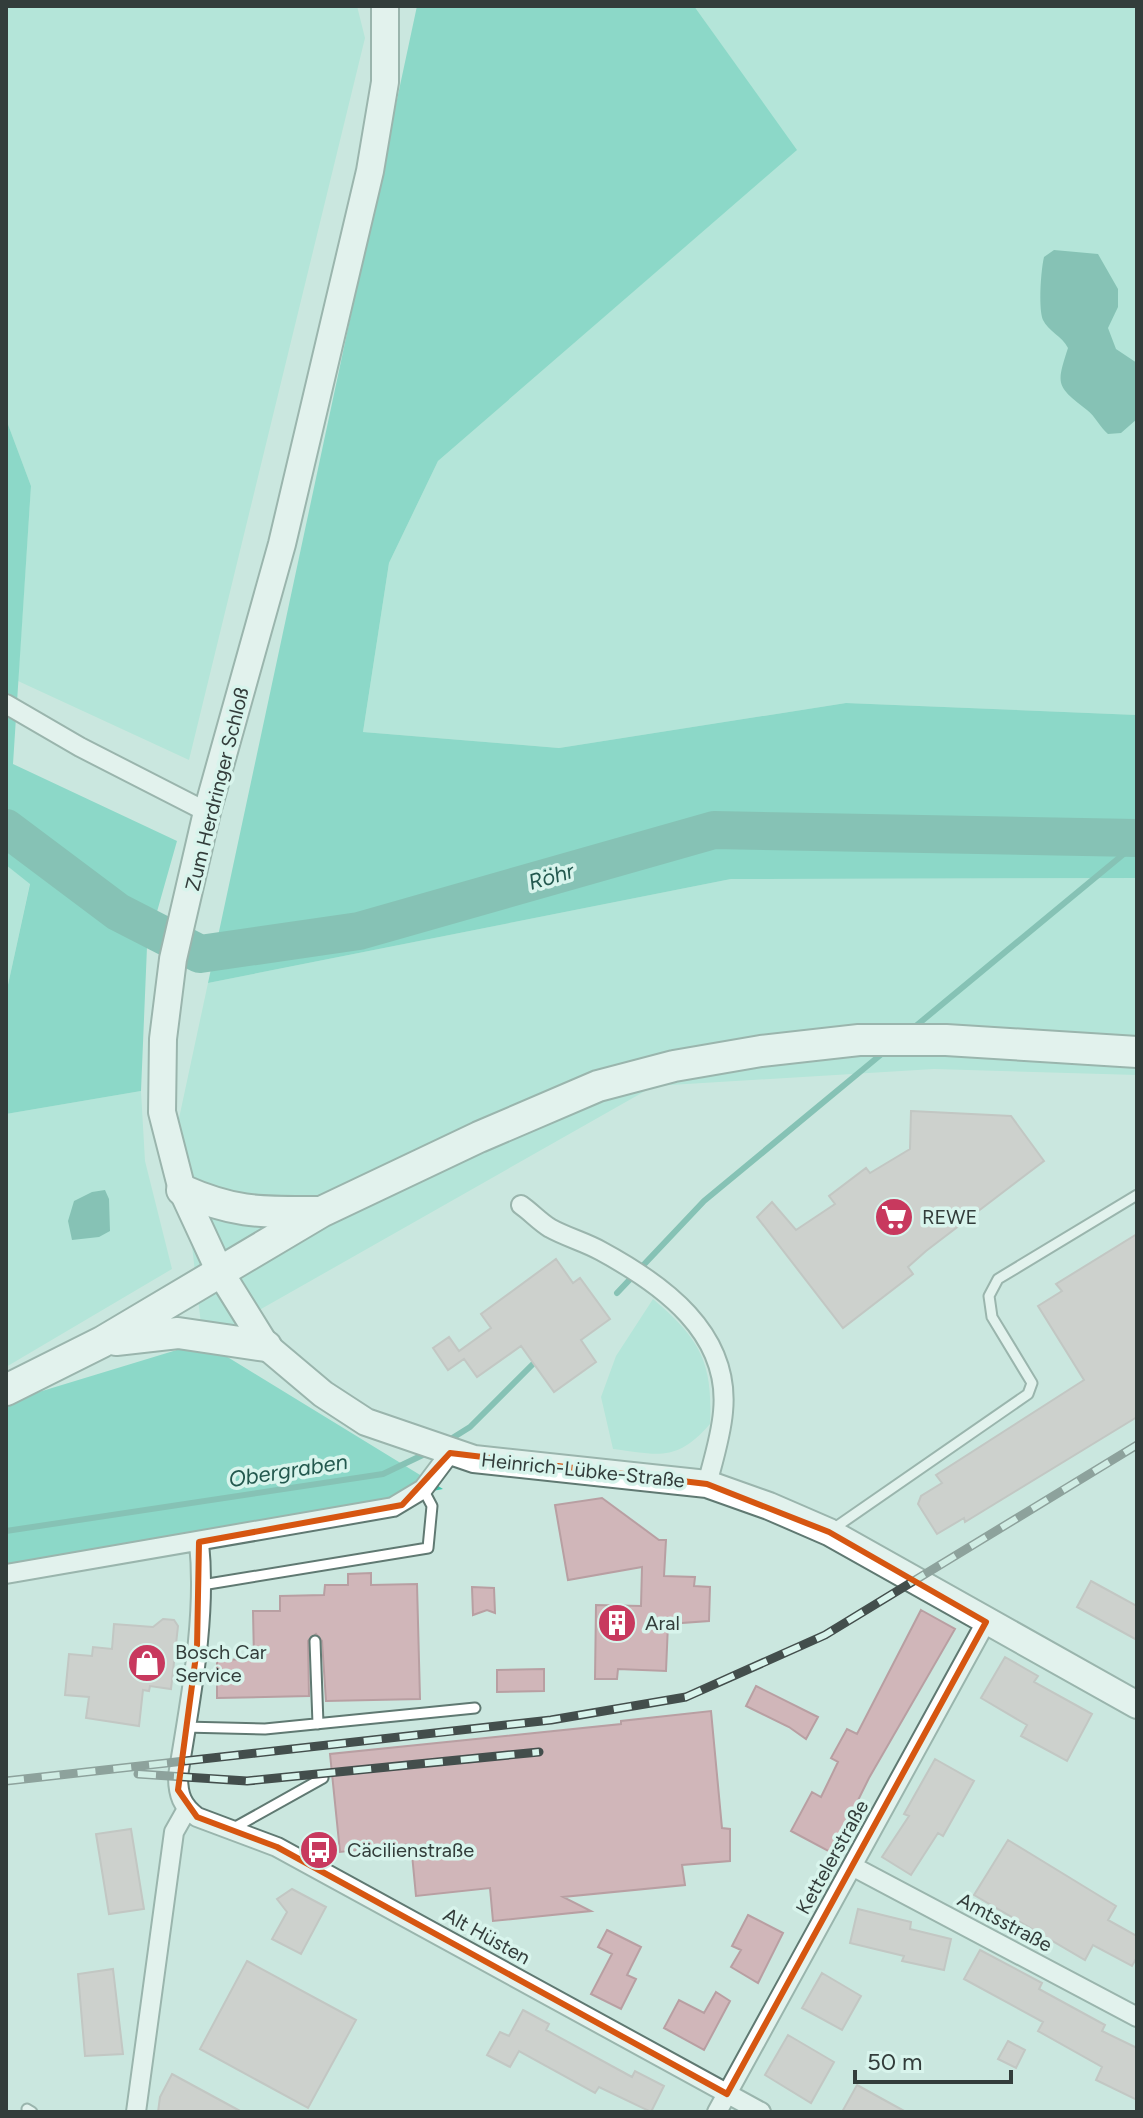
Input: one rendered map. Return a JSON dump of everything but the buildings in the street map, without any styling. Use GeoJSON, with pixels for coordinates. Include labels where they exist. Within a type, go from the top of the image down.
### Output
{"type":"FeatureCollection","features":[{"type":"Feature","properties":{"kind":"main road"},"geometry":{"type":"LineString","coordinates":[[6,1390],[102,1342],[321,1212],[479,1137],[598,1086],[674,1066],[761,1051],[859,1040],[946,1040],[1137,1052]]}},
{"type":"Feature","properties":{"kind":"main road"},"geometry":{"type":"LineString","coordinates":[[182,1190],[220,1207],[250,1213],[321,1212]]}},
{"type":"Feature","properties":{"kind":"main road"},"geometry":{"type":"LineString","coordinates":[[102,1342],[178,1333],[266,1346]]}},
{"type":"Feature","properties":{"kind":"street","name":"Zum Herdringer Schloß"},"geometry":{"type":"LineString","coordinates":[[385,6],[385,82],[370,171],[282,544],[207,812],[197,867],[173,959],[163,1039],[162,1112],[182,1190],[220,1272],[266,1346],[323,1394],[366,1422],[450,1453]]}},
{"type":"Feature","properties":{"kind":"street"},"geometry":{"type":"LineString","coordinates":[[6,704],[80,747],[207,812]]}},
{"type":"Feature","properties":{"kind":"street"},"geometry":{"type":"LineString","coordinates":[[521,1205],[550,1228],[630,1266],[689,1313],[705,1334],[718,1361],[723,1411],[707,1484]]}},
{"type":"Feature","properties":{"kind":"street"},"geometry":{"type":"LineString","coordinates":[[6,1574],[393,1507],[423,1489],[450,1453]]}},
{"type":"Feature","properties":{"kind":"street","name":"Heinrich-Lübke-Straße"},"geometry":{"type":"LineString","coordinates":[[450,1453],[499,1464],[650,1476],[707,1484],[829,1532],[1137,1705]]}},
{"type":"Feature","properties":{"kind":"street"},"geometry":{"type":"LineString","coordinates":[[136,2112],[174,1832],[187,1809],[178,1790],[184,1727],[197,1648],[202,1585],[199,1542]]}},
{"type":"Feature","properties":{"kind":"street","name":"Kettelerstraße"},"geometry":{"type":"LineString","coordinates":[[717,2112],[986,1622]]}},
{"type":"Feature","properties":{"kind":"street","name":"Alt Hüsten"},"geometry":{"type":"LineString","coordinates":[[187,1809],[277,1847],[761,2112]]}},
{"type":"Feature","properties":{"kind":"street","name":"Amtsstraße"},"geometry":{"type":"LineString","coordinates":[[852,1866],[1137,2017]]}},
{"type":"Feature","properties":{"kind":"lane"},"geometry":{"type":"LineString","coordinates":[[829,1532],[1028,1394],[1032,1383],[992,1317],[989,1296],[998,1279],[1137,1195]]}},
{"type":"Feature","properties":{"kind":"lane"},"geometry":{"type":"LineString","coordinates":[[202,1585],[428,1548],[432,1506],[423,1489]]}},
{"type":"Feature","properties":{"kind":"lane"},"geometry":{"type":"LineString","coordinates":[[315,1641],[318,1724]]}},
{"type":"Feature","properties":{"kind":"lane"},"geometry":{"type":"LineString","coordinates":[[184,1727],[265,1729],[475,1708]]}},
{"type":"Feature","properties":{"kind":"lane"},"geometry":{"type":"LineString","coordinates":[[232,1829],[323,1778]]}},
{"type":"Feature","properties":{"kind":"highlighted area"},"geometry":{"type":"Polygon","coordinates":[[[450,1453],[707,1484],[829,1532],[986,1622],[727,2094],[277,1847],[197,1817],[178,1790],[197,1648],[199,1542],[402,1505],[450,1453]]]}},
{"type":"Feature","properties":{"kind":"shaded area"},"geometry":{"type":"Polygon","coordinates":[[[6,6],[357,6],[365,38],[189,760],[18,681],[31,486],[6,419],[6,6]]]}},
{"type":"Feature","properties":{"kind":"shaded area"},"geometry":{"type":"Polygon","coordinates":[[[417,6],[694,6],[797,150],[438,461],[389,563],[363,732],[559,748],[846,703],[1137,715],[1137,878],[731,879],[208,983],[417,6]]]}},
{"type":"Feature","properties":{"kind":"shaded area"},"geometry":{"type":"Polygon","coordinates":[[[694,6],[1137,6],[1137,715],[846,703],[559,748],[363,732],[389,563],[438,461],[796,150],[694,6]]]}},
{"type":"Feature","properties":{"kind":"shaded area"},"geometry":{"type":"Polygon","coordinates":[[[1054,250],[1098,254],[1118,289],[1118,307],[1108,328],[1116,349],[1137,363],[1137,419],[1121,433],[1108,434],[1061,384],[1068,348],[1045,324],[1041,315],[1044,257],[1054,250]]]}},
{"type":"Feature","properties":{"kind":"shaded area"},"geometry":{"type":"Polygon","coordinates":[[[6,419],[31,486],[13,764],[177,841],[147,947],[141,1091],[6,1114],[6,994],[30,884],[6,865],[6,419]]]}},
{"type":"Feature","properties":{"kind":"shaded area"},"geometry":{"type":"Polygon","coordinates":[[[6,865],[30,883],[6,994],[6,865]]]}},
{"type":"Feature","properties":{"kind":"shaded area"},"geometry":{"type":"Polygon","coordinates":[[[1137,878],[1137,1075],[934,1069],[654,1086],[203,1342],[178,1123],[208,983],[731,879],[1137,878]]]}},
{"type":"Feature","properties":{"kind":"shaded area"},"geometry":{"type":"Polygon","coordinates":[[[141,1091],[145,1161],[172,1269],[6,1367],[6,1114],[141,1091]]]}},
{"type":"Feature","properties":{"kind":"shaded area"},"geometry":{"type":"Polygon","coordinates":[[[105,1190],[109,1199],[110,1231],[99,1237],[72,1240],[68,1221],[74,1201],[92,1192],[105,1190]]]}},
{"type":"Feature","properties":{"kind":"shaded area"},"geometry":{"type":"Polygon","coordinates":[[[653,1299],[682,1327],[700,1353],[709,1384],[710,1424],[687,1445],[666,1453],[613,1449],[601,1397],[616,1356],[653,1299]]]}},
{"type":"Feature","properties":{"kind":"shaded area"},"geometry":{"type":"Polygon","coordinates":[[[203,1342],[443,1489],[6,1573],[6,1402],[203,1342]]]}},
{"type":"Feature","properties":{"kind":"waterway","name":"Röhr"},"geometry":{"type":"LineString","coordinates":[[6,828],[118,912],[200,954],[359,931],[714,830],[1137,838]]}},
{"type":"Feature","properties":{"kind":"waterway"},"geometry":{"type":"LineString","coordinates":[[911,1030],[1137,843]]}},
{"type":"Feature","properties":{"kind":"waterway"},"geometry":{"type":"LineString","coordinates":[[617,1293],[704,1201],[884,1052]]}},
{"type":"Feature","properties":{"kind":"waterway","name":"Obergraben"},"geometry":{"type":"LineString","coordinates":[[446,1442],[470,1427],[538,1359]]}},
{"type":"Feature","properties":{"kind":"waterway","name":"Obergraben"},"geometry":{"type":"LineString","coordinates":[[6,1531],[383,1474],[429,1452]]}},
{"type":"Feature","properties":{"kind":"railway"},"geometry":{"type":"LineString","coordinates":[[6,1781],[551,1720],[686,1697],[825,1635],[1137,1445]]}},
{"type":"Feature","properties":{"kind":"railway"},"geometry":{"type":"LineString","coordinates":[[138,1774],[247,1781],[539,1752]]}},
{"type":"Feature","properties":{"kind":"place","name":"REWE"},"geometry":{"type":"Point","coordinates":[894,1217]}},
{"type":"Feature","properties":{"kind":"place","name":"Aral"},"geometry":{"type":"Point","coordinates":[617,1623]}},
{"type":"Feature","properties":{"kind":"place","name":"Bosch Car Service"},"geometry":{"type":"Point","coordinates":[147,1663]}},
{"type":"Feature","properties":{"kind":"place","name":"Cäcilienstraße"},"geometry":{"type":"Point","coordinates":[319,1850]}}]}
